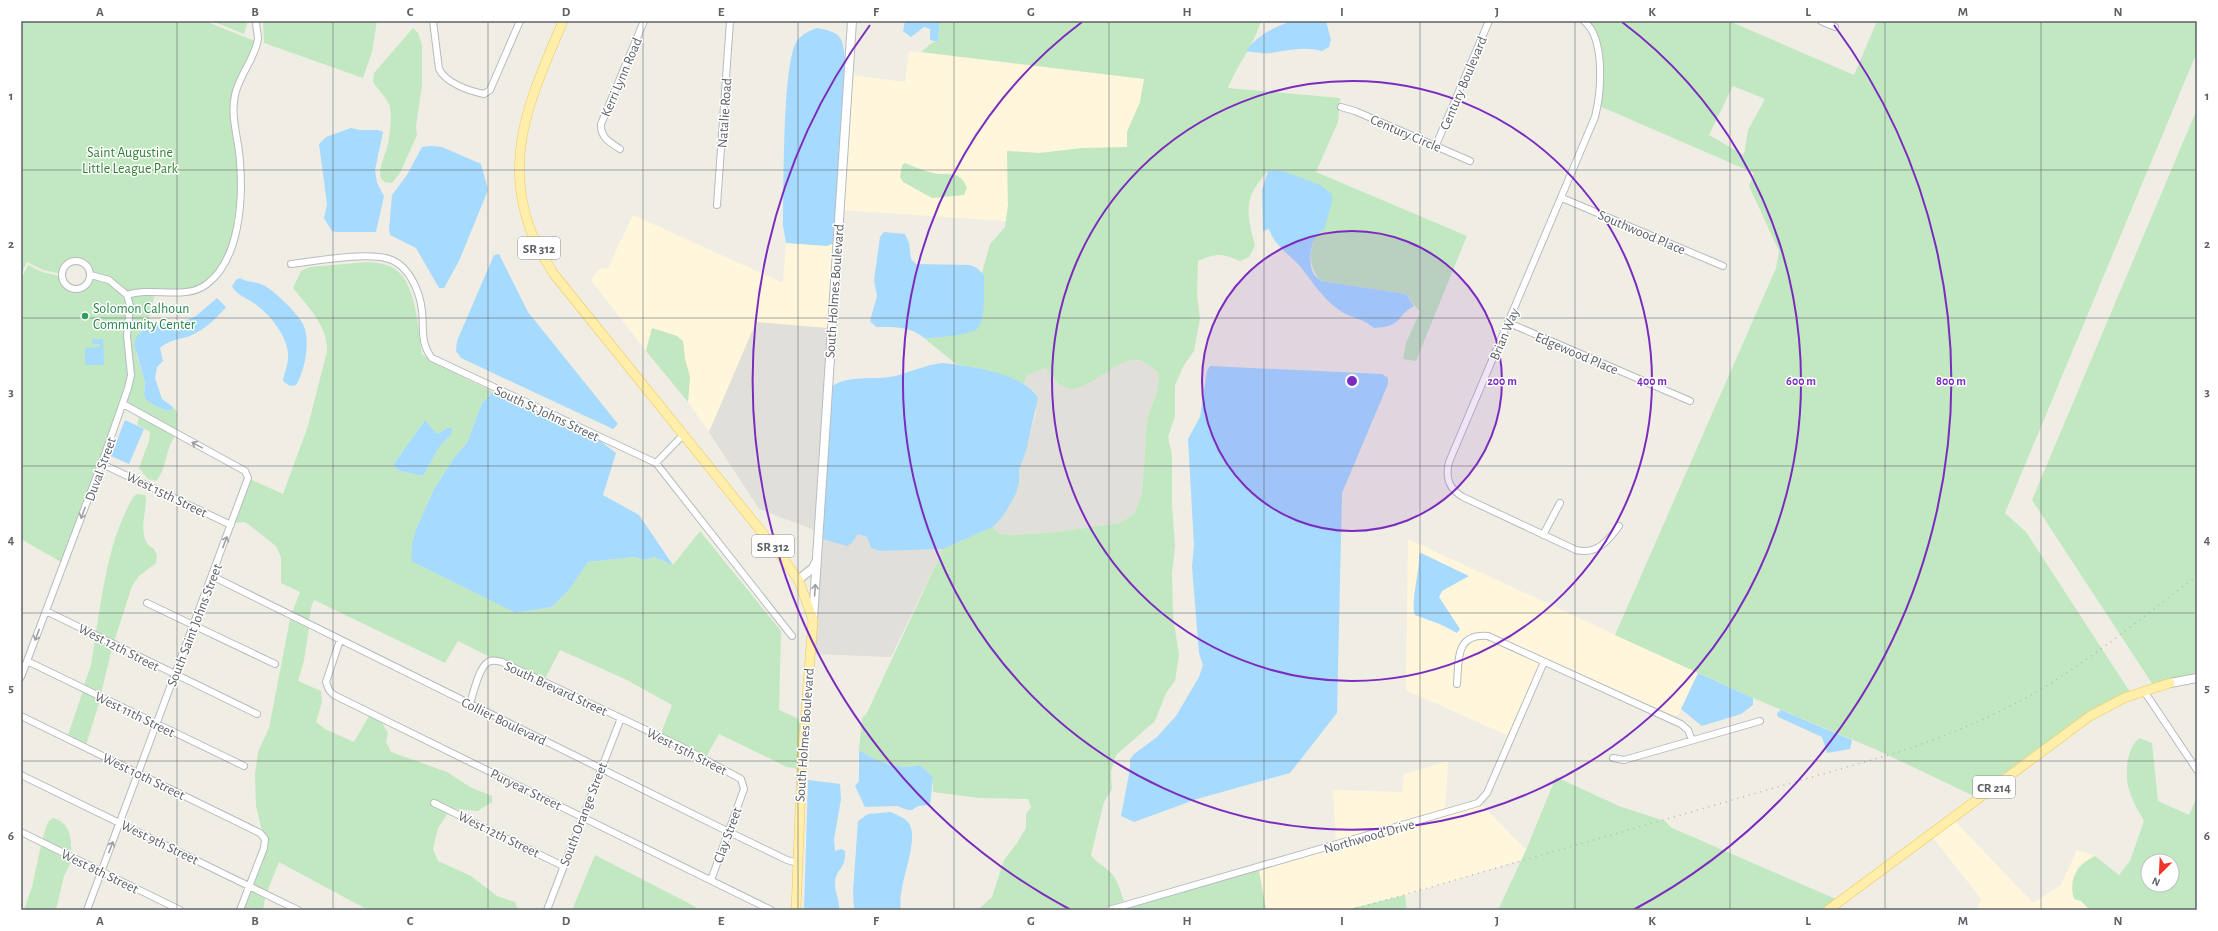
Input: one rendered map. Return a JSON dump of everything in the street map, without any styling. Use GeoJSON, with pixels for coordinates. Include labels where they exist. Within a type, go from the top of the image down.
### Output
{"type":"FeatureCollection","features":[{"type":"Feature","properties":{"kind":"main road","name":"SR 312"},"geometry":{"type":"LineString","coordinates":[[563,21],[527,110],[522,132],[520,179],[524,205],[534,240],[552,273],[785,561],[798,580],[806,596],[813,620]]}},
{"type":"Feature","properties":{"kind":"main road","name":"South Holmes Boulevard"},"geometry":{"type":"LineString","coordinates":[[796,910],[802,761],[813,620],[852,21]]}},
{"type":"Feature","properties":{"kind":"main road"},"geometry":{"type":"LineString","coordinates":[[798,580],[813,568],[816,561]]}},
{"type":"Feature","properties":{"kind":"main road","name":"CR 214"},"geometry":{"type":"LineString","coordinates":[[1828,910],[2077,725],[2107,706],[2144,691],[2170,683],[2197,678]]}},
{"type":"Feature","properties":{"kind":"street"},"geometry":{"type":"LineString","coordinates":[[90,275],[109,280],[127,295],[143,292],[185,292],[200,288],[211,280],[217,272],[231,246],[239,224],[240,182],[234,101],[238,82],[258,38],[256,21]]}},
{"type":"Feature","properties":{"kind":"street"},"geometry":{"type":"LineString","coordinates":[[433,21],[439,69],[442,76],[475,92],[484,94],[490,90],[520,21]]}},
{"type":"Feature","properties":{"kind":"street","name":"Kerri Lynn Road"},"geometry":{"type":"LineString","coordinates":[[620,149],[605,138],[601,133],[601,124],[644,21]]}},
{"type":"Feature","properties":{"kind":"street","name":"Natalie Road"},"geometry":{"type":"LineString","coordinates":[[717,205],[730,21]]}},
{"type":"Feature","properties":{"kind":"street","name":"Brian Way"},"geometry":{"type":"LineString","coordinates":[[1584,21],[1592,30],[1597,44],[1600,82],[1598,105],[1592,129],[1449,462],[1448,482],[1454,491],[1463,497],[1576,550],[1587,552],[1603,545],[1619,526]]}},
{"type":"Feature","properties":{"kind":"street"},"geometry":{"type":"LineString","coordinates":[[1821,21],[1835,27]]}},
{"type":"Feature","properties":{"kind":"street","name":"Century Boulevard"},"geometry":{"type":"LineString","coordinates":[[1436,145],[1486,22]]}},
{"type":"Feature","properties":{"kind":"street","name":"Century Circle"},"geometry":{"type":"LineString","coordinates":[[1341,108],[1355,111],[1470,161]]}},
{"type":"Feature","properties":{"kind":"street","name":"Southwood Place"},"geometry":{"type":"LineString","coordinates":[[1562,198],[1723,266]]}},
{"type":"Feature","properties":{"kind":"street","name":"South St Johns Street"},"geometry":{"type":"LineString","coordinates":[[291,264],[361,257],[376,257],[392,260],[406,272],[416,287],[422,306],[425,346],[432,358],[656,462],[792,636]]}},
{"type":"Feature","properties":{"kind":"street"},"geometry":{"type":"LineString","coordinates":[[77,260],[88,267],[90,275],[87,284],[78,289],[69,287],[65,283],[62,274],[68,263],[77,260]]}},
{"type":"Feature","properties":{"kind":"street","name":"Duval Street"},"geometry":{"type":"LineString","coordinates":[[21,677],[102,464],[131,376],[128,336],[130,306],[127,295]]}},
{"type":"Feature","properties":{"kind":"street","name":"Edgewood Place"},"geometry":{"type":"LineString","coordinates":[[1509,323],[1690,401]]}},
{"type":"Feature","properties":{"kind":"street","name":"South Saint Johns Street"},"geometry":{"type":"LineString","coordinates":[[87,910],[248,478],[247,474],[123,404]]}},
{"type":"Feature","properties":{"kind":"street"},"geometry":{"type":"LineString","coordinates":[[656,462],[683,436]]}},
{"type":"Feature","properties":{"kind":"street","name":"West 15th Street"},"geometry":{"type":"LineString","coordinates":[[102,464],[232,524]]}},
{"type":"Feature","properties":{"kind":"street"},"geometry":{"type":"LineString","coordinates":[[1543,535],[1560,503]]}},
{"type":"Feature","properties":{"kind":"street","name":"Collier Boulevard"},"geometry":{"type":"LineString","coordinates":[[212,576],[729,832],[787,860],[798,863]]}},
{"type":"Feature","properties":{"kind":"street"},"geometry":{"type":"LineString","coordinates":[[147,604],[275,664]]}},
{"type":"Feature","properties":{"kind":"street","name":"West 12th Street"},"geometry":{"type":"LineString","coordinates":[[46,611],[257,714]]}},
{"type":"Feature","properties":{"kind":"street"},"geometry":{"type":"LineString","coordinates":[[1457,684],[1459,652],[1464,644],[1471,637],[1488,636],[1681,724],[1688,730],[1692,740]]}},
{"type":"Feature","properties":{"kind":"street","name":"Puryear Street"},"geometry":{"type":"LineString","coordinates":[[340,640],[326,682],[329,690],[334,695],[771,910]]}},
{"type":"Feature","properties":{"kind":"street","name":"South Brevard Street"},"geometry":{"type":"LineString","coordinates":[[470,704],[481,672],[486,663],[494,660],[502,662],[621,718]]}},
{"type":"Feature","properties":{"kind":"street","name":"West 11th Street"},"geometry":{"type":"LineString","coordinates":[[27,661],[156,725],[244,766]]}},
{"type":"Feature","properties":{"kind":"street","name":"Northwood Drive"},"geometry":{"type":"LineString","coordinates":[[1109,910],[1478,803],[1487,793],[1544,662]]}},
{"type":"Feature","properties":{"kind":"street"},"geometry":{"type":"LineString","coordinates":[[2144,691],[2197,770]]}},
{"type":"Feature","properties":{"kind":"street","name":"West 10th Street"},"geometry":{"type":"LineString","coordinates":[[21,716],[260,833],[265,839],[264,848],[249,886]]}},
{"type":"Feature","properties":{"kind":"street","name":"West 15th Street"},"geometry":{"type":"LineString","coordinates":[[621,718],[678,745],[738,777],[743,781],[743,790]]}},
{"type":"Feature","properties":{"kind":"street","name":"South Orange Street"},"geometry":{"type":"LineString","coordinates":[[547,910],[600,768],[621,718]]}},
{"type":"Feature","properties":{"kind":"street"},"geometry":{"type":"LineString","coordinates":[[1613,758],[1624,760],[1760,721]]}},
{"type":"Feature","properties":{"kind":"street","name":"West 9th Street"},"geometry":{"type":"LineString","coordinates":[[21,775],[298,910]]}},
{"type":"Feature","properties":{"kind":"street","name":"Clay Street"},"geometry":{"type":"LineString","coordinates":[[711,880],[743,790]]}},
{"type":"Feature","properties":{"kind":"street","name":"West 12th Street"},"geometry":{"type":"LineString","coordinates":[[434,803],[563,866]]}},
{"type":"Feature","properties":{"kind":"street","name":"West 8th Street"},"geometry":{"type":"LineString","coordinates":[[21,832],[180,910]]}},
{"type":"Feature","properties":{"kind":"street"},"geometry":{"type":"LineString","coordinates":[[240,910],[249,886]]}},
{"type":"Feature","properties":{"kind":"shaded area"},"geometry":{"type":"Polygon","coordinates":[[[909,51],[1145,79],[1140,102],[1127,132],[1127,147],[1039,153],[1007,151],[1008,205],[1006,221],[842,210],[851,75],[905,82],[909,51]],[[905,163],[921,192],[932,198],[964,195],[953,173],[935,174],[905,163]]]}},
{"type":"Feature","properties":{"kind":"shaded area"},"geometry":{"type":"Polygon","coordinates":[[[633,215],[783,283],[786,243],[827,246],[834,243],[828,328],[729,387],[709,432],[688,402],[690,377],[685,359],[683,341],[677,336],[658,329],[649,337],[646,351],[591,280],[599,269],[608,268],[633,215]]]}},
{"type":"Feature","properties":{"kind":"shaded area"},"geometry":{"type":"Polygon","coordinates":[[[756,322],[828,328],[815,530],[759,509],[709,432],[756,322]]]}},
{"type":"Feature","properties":{"kind":"shaded area"},"geometry":{"type":"Polygon","coordinates":[[[1136,360],[1146,363],[1159,373],[1157,392],[1147,419],[1142,493],[1134,514],[1120,523],[1056,532],[1014,535],[1000,534],[993,527],[1004,515],[1016,494],[1019,483],[1019,470],[1036,413],[1035,392],[1024,384],[1027,375],[1046,368],[1059,384],[1098,377],[1107,369],[1124,361],[1136,360]]]}},
{"type":"Feature","properties":{"kind":"shaded area"},"geometry":{"type":"Polygon","coordinates":[[[858,534],[867,537],[871,548],[880,551],[943,549],[891,657],[811,654],[819,538],[852,543],[858,534]]]}},
{"type":"Feature","properties":{"kind":"shaded area"},"geometry":{"type":"Polygon","coordinates":[[[1408,539],[1698,673],[1679,714],[1675,716],[1490,633],[1481,632],[1470,635],[1462,642],[1457,651],[1455,687],[1460,687],[1462,653],[1472,640],[1488,639],[1540,663],[1509,736],[1406,690],[1408,539]],[[1421,553],[1419,555],[1419,572],[1415,591],[1415,615],[1448,628],[1439,597],[1442,591],[1468,576],[1421,553]]]}},
{"type":"Feature","properties":{"kind":"shaded area"},"geometry":{"type":"Polygon","coordinates":[[[1448,761],[1445,811],[1336,842],[1333,790],[1402,792],[1404,774],[1448,761]]]}},
{"type":"Feature","properties":{"kind":"shaded area"},"geometry":{"type":"Polygon","coordinates":[[[1481,804],[1526,850],[1521,860],[1405,895],[1345,910],[1266,910],[1259,870],[1446,816],[1481,804]]]}},
{"type":"Feature","properties":{"kind":"shaded area"},"geometry":{"type":"Polygon","coordinates":[[[1954,820],[2033,903],[2061,885],[2077,850],[2095,856],[2078,867],[2076,872],[2074,899],[2081,901],[2090,910],[1977,910],[1981,899],[1932,836],[1954,820]]]}},
{"type":"Feature","properties":{"kind":"green space","name":"Saint Augustine Little League Park"},"geometry":{"type":"Polygon","coordinates":[[[21,21],[205,21],[257,42],[235,96],[240,162],[236,236],[217,272],[200,288],[127,295],[119,287],[91,275],[88,267],[77,260],[65,266],[62,274],[43,270],[27,262],[21,274],[21,21]]]}},
{"type":"Feature","properties":{"kind":"green space"},"geometry":{"type":"Polygon","coordinates":[[[212,21],[248,21],[244,34],[212,21]]]}},
{"type":"Feature","properties":{"kind":"green space"},"geometry":{"type":"Polygon","coordinates":[[[263,21],[377,21],[372,52],[363,78],[264,43],[263,21]]]}},
{"type":"Feature","properties":{"kind":"green space"},"geometry":{"type":"Polygon","coordinates":[[[940,21],[1261,21],[1258,30],[1228,88],[1340,98],[1338,122],[1316,172],[1467,236],[1416,361],[1403,359],[1406,343],[1420,312],[1406,294],[1321,281],[1314,270],[1311,257],[1311,250],[1315,238],[1319,232],[1280,170],[1268,171],[1250,198],[1249,215],[1255,246],[1249,257],[1240,261],[1228,256],[1215,255],[1198,261],[1197,294],[1200,319],[1194,351],[1184,365],[1175,385],[1175,416],[1168,437],[1172,455],[1172,504],[1175,546],[1172,574],[1173,616],[1179,655],[1175,681],[1166,693],[1155,721],[1116,755],[1111,772],[1112,789],[1104,802],[1091,855],[1114,876],[1124,901],[1097,910],[978,910],[992,897],[1004,860],[1026,828],[1026,814],[1031,807],[1028,799],[979,798],[933,792],[933,777],[920,765],[912,767],[896,766],[881,762],[859,750],[862,718],[867,713],[943,549],[993,527],[1000,534],[1014,535],[1056,532],[1120,523],[1134,514],[1142,493],[1147,419],[1157,392],[1159,373],[1142,361],[1138,360],[1125,362],[1085,385],[1076,388],[1067,388],[1058,383],[1046,368],[1027,375],[1024,384],[980,369],[956,364],[924,338],[930,338],[982,319],[984,276],[982,273],[990,244],[1005,227],[1008,205],[1007,151],[1039,153],[1082,148],[1127,147],[1127,132],[1140,102],[1144,79],[921,52],[933,42],[938,42],[940,21]]]}},
{"type":"Feature","properties":{"kind":"green space"},"geometry":{"type":"Polygon","coordinates":[[[1585,21],[1729,21],[1854,75],[1877,21],[2197,21],[2197,52],[2005,513],[2026,532],[2130,692],[1976,797],[1877,750],[1753,698],[1615,635],[1776,268],[1779,251],[1749,186],[1754,173],[1597,105],[1600,50],[1585,21]],[[1733,86],[1709,135],[1744,155],[1748,130],[1765,99],[1733,86]]]}},
{"type":"Feature","properties":{"kind":"green space"},"geometry":{"type":"Polygon","coordinates":[[[413,28],[418,33],[422,45],[422,85],[416,127],[417,135],[400,173],[392,183],[385,182],[381,179],[380,174],[382,161],[389,140],[391,111],[387,100],[373,82],[374,73],[413,28]]]}},
{"type":"Feature","properties":{"kind":"green space"},"geometry":{"type":"Polygon","coordinates":[[[2197,109],[2197,675],[2153,685],[2032,500],[2197,109]]]}},
{"type":"Feature","properties":{"kind":"green space"},"geometry":{"type":"Polygon","coordinates":[[[905,163],[929,172],[953,174],[961,178],[967,188],[964,195],[932,198],[903,182],[900,177],[902,165],[905,163]]]}},
{"type":"Feature","properties":{"kind":"green space"},"geometry":{"type":"Polygon","coordinates":[[[368,262],[379,263],[395,269],[408,285],[412,296],[418,321],[422,354],[436,364],[493,392],[482,403],[467,443],[455,456],[434,489],[416,529],[411,561],[517,613],[552,607],[568,591],[588,562],[634,557],[645,560],[654,557],[673,565],[700,531],[781,631],[779,710],[802,720],[799,769],[787,767],[719,734],[706,757],[661,733],[672,705],[627,680],[560,650],[545,679],[503,659],[492,658],[458,641],[445,663],[314,600],[309,622],[292,613],[300,592],[281,583],[281,557],[276,546],[248,524],[244,522],[235,523],[250,479],[283,494],[308,426],[327,351],[321,325],[293,288],[301,271],[310,267],[368,262]],[[425,420],[393,465],[399,471],[423,476],[440,446],[451,435],[447,428],[437,434],[425,420]]]}},
{"type":"Feature","properties":{"kind":"green space"},"geometry":{"type":"Polygon","coordinates":[[[28,265],[42,272],[60,276],[65,287],[72,291],[84,289],[92,278],[104,281],[119,291],[128,307],[128,375],[126,388],[61,562],[21,539],[21,279],[28,265]]]}},
{"type":"Feature","properties":{"kind":"green space"},"geometry":{"type":"Polygon","coordinates":[[[155,294],[147,326],[137,336],[136,353],[145,382],[144,393],[146,400],[164,410],[171,411],[173,407],[178,413],[177,431],[126,403],[133,375],[130,336],[133,306],[130,296],[155,294]]]}},
{"type":"Feature","properties":{"kind":"green space"},"geometry":{"type":"Polygon","coordinates":[[[652,328],[677,336],[683,341],[685,359],[690,377],[688,402],[646,351],[652,328]]]}},
{"type":"Feature","properties":{"kind":"green space"},"geometry":{"type":"Polygon","coordinates":[[[139,416],[175,436],[169,447],[160,476],[156,481],[148,479],[139,468],[149,441],[150,432],[137,425],[139,416]]]}},
{"type":"Feature","properties":{"kind":"green space"},"geometry":{"type":"Polygon","coordinates":[[[137,494],[145,495],[146,499],[143,527],[145,539],[148,545],[154,549],[157,555],[156,563],[139,576],[132,586],[114,642],[96,633],[105,580],[113,545],[126,511],[134,496],[137,494]]]}},
{"type":"Feature","properties":{"kind":"green space"},"geometry":{"type":"Polygon","coordinates":[[[290,619],[309,628],[304,660],[298,681],[321,691],[322,702],[316,722],[325,729],[354,742],[369,716],[381,721],[388,733],[386,742],[391,752],[447,772],[470,787],[492,796],[492,802],[478,811],[453,809],[433,799],[431,805],[448,813],[438,828],[433,849],[438,861],[471,876],[497,896],[515,902],[518,910],[368,910],[279,862],[267,892],[252,885],[268,840],[262,831],[256,806],[255,775],[258,752],[269,728],[290,619]]]}},
{"type":"Feature","properties":{"kind":"green space"},"geometry":{"type":"Polygon","coordinates":[[[95,639],[112,648],[101,694],[84,685],[91,665],[95,639]]]}},
{"type":"Feature","properties":{"kind":"green space"},"geometry":{"type":"Polygon","coordinates":[[[83,691],[100,700],[86,745],[68,735],[83,691]]]}},
{"type":"Feature","properties":{"kind":"green space"},"geometry":{"type":"Polygon","coordinates":[[[2140,738],[2152,743],[2158,801],[2189,815],[2197,797],[2197,910],[2090,910],[2081,901],[2074,899],[2072,892],[2073,879],[2083,863],[2095,856],[2119,875],[2130,861],[2144,821],[2136,807],[2128,787],[2127,771],[2129,755],[2135,742],[2140,738]]]}},
{"type":"Feature","properties":{"kind":"green space"},"geometry":{"type":"Polygon","coordinates":[[[1556,777],[1619,806],[1665,821],[1672,828],[1838,900],[1824,910],[1498,910],[1526,850],[1556,777]]]}},
{"type":"Feature","properties":{"kind":"green space"},"geometry":{"type":"Polygon","coordinates":[[[53,818],[63,823],[69,832],[71,854],[42,840],[48,822],[53,818]]]}},
{"type":"Feature","properties":{"kind":"green space"},"geometry":{"type":"Polygon","coordinates":[[[41,845],[71,862],[64,876],[56,910],[24,910],[32,887],[41,845]]]}},
{"type":"Feature","properties":{"kind":"green space"},"geometry":{"type":"Polygon","coordinates":[[[595,855],[696,907],[695,910],[572,910],[595,855]]]}},
{"type":"Feature","properties":{"kind":"green space"},"geometry":{"type":"Polygon","coordinates":[[[1259,870],[1266,910],[1119,910],[1259,870]]]}},
{"type":"Feature","properties":{"kind":"green space"},"geometry":{"type":"Polygon","coordinates":[[[250,890],[265,898],[263,910],[242,910],[250,890]]]}},
{"type":"Feature","properties":{"kind":"green space"},"geometry":{"type":"Polygon","coordinates":[[[1405,895],[1407,910],[1345,910],[1405,895]]]}},
{"type":"Feature","properties":{"kind":"water"},"geometry":{"type":"Polygon","coordinates":[[[905,21],[940,21],[938,42],[930,40],[930,29],[924,27],[911,37],[903,31],[905,21]]]}},
{"type":"Feature","properties":{"kind":"water"},"geometry":{"type":"Polygon","coordinates":[[[1291,21],[1326,21],[1331,40],[1329,47],[1322,51],[1302,49],[1258,53],[1246,51],[1266,33],[1291,21]]]}},
{"type":"Feature","properties":{"kind":"water"},"geometry":{"type":"Polygon","coordinates":[[[817,28],[833,32],[838,35],[843,44],[846,66],[834,243],[827,246],[786,243],[783,226],[786,100],[792,54],[797,41],[801,36],[817,28]]]}},
{"type":"Feature","properties":{"kind":"water"},"geometry":{"type":"Polygon","coordinates":[[[351,128],[360,130],[378,130],[383,132],[375,170],[377,183],[384,196],[376,232],[332,231],[324,218],[327,204],[319,144],[326,137],[351,128]]]}},
{"type":"Feature","properties":{"kind":"water"},"geometry":{"type":"Polygon","coordinates":[[[422,147],[442,147],[481,164],[488,190],[459,261],[444,288],[439,288],[416,248],[390,235],[389,230],[392,195],[407,175],[422,147]]]}},
{"type":"Feature","properties":{"kind":"water"},"geometry":{"type":"Polygon","coordinates":[[[1280,170],[1320,185],[1332,194],[1332,202],[1324,230],[1316,237],[1311,250],[1310,257],[1314,275],[1321,281],[1406,294],[1414,306],[1395,323],[1384,327],[1374,328],[1365,322],[1339,310],[1326,299],[1296,262],[1277,243],[1269,229],[1263,231],[1262,190],[1268,171],[1280,170]]]}},
{"type":"Feature","properties":{"kind":"water"},"geometry":{"type":"Polygon","coordinates":[[[884,232],[905,234],[909,243],[911,259],[916,264],[970,265],[977,268],[984,275],[983,310],[981,324],[978,328],[963,334],[924,338],[908,329],[876,327],[870,321],[877,296],[874,280],[880,237],[884,232]]]}},
{"type":"Feature","properties":{"kind":"water"},"geometry":{"type":"Polygon","coordinates":[[[499,254],[528,312],[618,424],[613,429],[461,358],[456,351],[457,341],[494,255],[499,254]]]}},
{"type":"Feature","properties":{"kind":"water"},"geometry":{"type":"Polygon","coordinates":[[[240,278],[268,288],[296,314],[303,324],[307,338],[307,347],[302,372],[296,385],[290,386],[283,381],[288,351],[286,343],[273,320],[261,308],[239,294],[232,286],[236,280],[240,278]]]}},
{"type":"Feature","properties":{"kind":"water"},"geometry":{"type":"Polygon","coordinates":[[[217,298],[226,307],[218,316],[201,330],[192,335],[171,341],[160,348],[163,361],[157,367],[155,378],[162,399],[173,407],[171,411],[161,408],[146,400],[144,393],[145,382],[134,344],[137,336],[147,326],[185,321],[196,316],[217,298]]]}},
{"type":"Feature","properties":{"kind":"water"},"geometry":{"type":"Polygon","coordinates":[[[92,339],[103,339],[104,365],[85,365],[85,348],[100,347],[100,344],[92,344],[92,339]]]}},
{"type":"Feature","properties":{"kind":"water"},"geometry":{"type":"Polygon","coordinates":[[[942,363],[995,372],[1009,377],[1031,390],[1038,398],[1026,451],[1019,470],[1019,483],[1016,494],[1004,515],[993,527],[943,549],[880,551],[871,548],[867,537],[858,534],[852,543],[847,546],[819,538],[829,389],[836,384],[852,379],[895,376],[930,365],[942,363]]]}},
{"type":"Feature","properties":{"kind":"water"},"geometry":{"type":"Polygon","coordinates":[[[1210,366],[1382,374],[1388,378],[1388,384],[1342,493],[1337,713],[1290,773],[1197,799],[1134,822],[1121,816],[1130,769],[1130,759],[1134,754],[1157,737],[1176,716],[1199,677],[1203,665],[1199,653],[1192,567],[1194,545],[1188,439],[1200,417],[1207,371],[1210,366]]]}},
{"type":"Feature","properties":{"kind":"water"},"geometry":{"type":"Polygon","coordinates":[[[493,392],[596,438],[616,453],[603,495],[639,515],[673,565],[654,557],[645,560],[634,557],[588,562],[568,591],[552,607],[516,613],[411,561],[412,544],[416,529],[434,489],[455,456],[467,443],[482,403],[493,392]]]}},
{"type":"Feature","properties":{"kind":"water"},"geometry":{"type":"Polygon","coordinates":[[[125,420],[144,429],[129,464],[111,456],[125,420]]]}},
{"type":"Feature","properties":{"kind":"water"},"geometry":{"type":"Polygon","coordinates":[[[425,420],[437,434],[447,428],[452,428],[451,435],[440,446],[423,476],[399,471],[393,465],[425,420]]]}},
{"type":"Feature","properties":{"kind":"water"},"geometry":{"type":"Polygon","coordinates":[[[1421,553],[1469,576],[1442,591],[1439,597],[1460,629],[1457,633],[1440,624],[1415,615],[1414,595],[1419,555],[1421,553]]]}},
{"type":"Feature","properties":{"kind":"water"},"geometry":{"type":"Polygon","coordinates":[[[1698,673],[1753,698],[1753,705],[1741,714],[1702,726],[1681,709],[1698,673]]]}},
{"type":"Feature","properties":{"kind":"water"},"geometry":{"type":"Polygon","coordinates":[[[1781,710],[1852,740],[1850,749],[1827,753],[1822,737],[1778,717],[1777,713],[1781,710]]]}},
{"type":"Feature","properties":{"kind":"water"},"geometry":{"type":"Polygon","coordinates":[[[859,750],[881,762],[896,766],[912,767],[920,765],[933,777],[930,805],[918,806],[912,810],[897,806],[865,807],[855,786],[859,781],[859,750]]]}},
{"type":"Feature","properties":{"kind":"water"},"geometry":{"type":"Polygon","coordinates":[[[808,780],[840,784],[841,799],[834,840],[835,851],[841,849],[845,851],[845,857],[843,865],[835,881],[839,910],[804,910],[808,780]]]}},
{"type":"Feature","properties":{"kind":"water"},"geometry":{"type":"Polygon","coordinates":[[[891,812],[907,821],[911,828],[911,850],[900,900],[901,910],[854,910],[853,892],[858,821],[868,814],[891,812]]]}},
{"type":"Feature","properties":{"kind":"railway"},"geometry":{"type":"LineString","coordinates":[[1351,910],[1899,752],[1938,738],[1996,713],[2051,683],[2107,645],[2197,576]]}},
{"type":"Feature","properties":{"kind":"place","name":"Solomon Calhoun Community Center"},"geometry":{"type":"Point","coordinates":[85,316]}}]}
